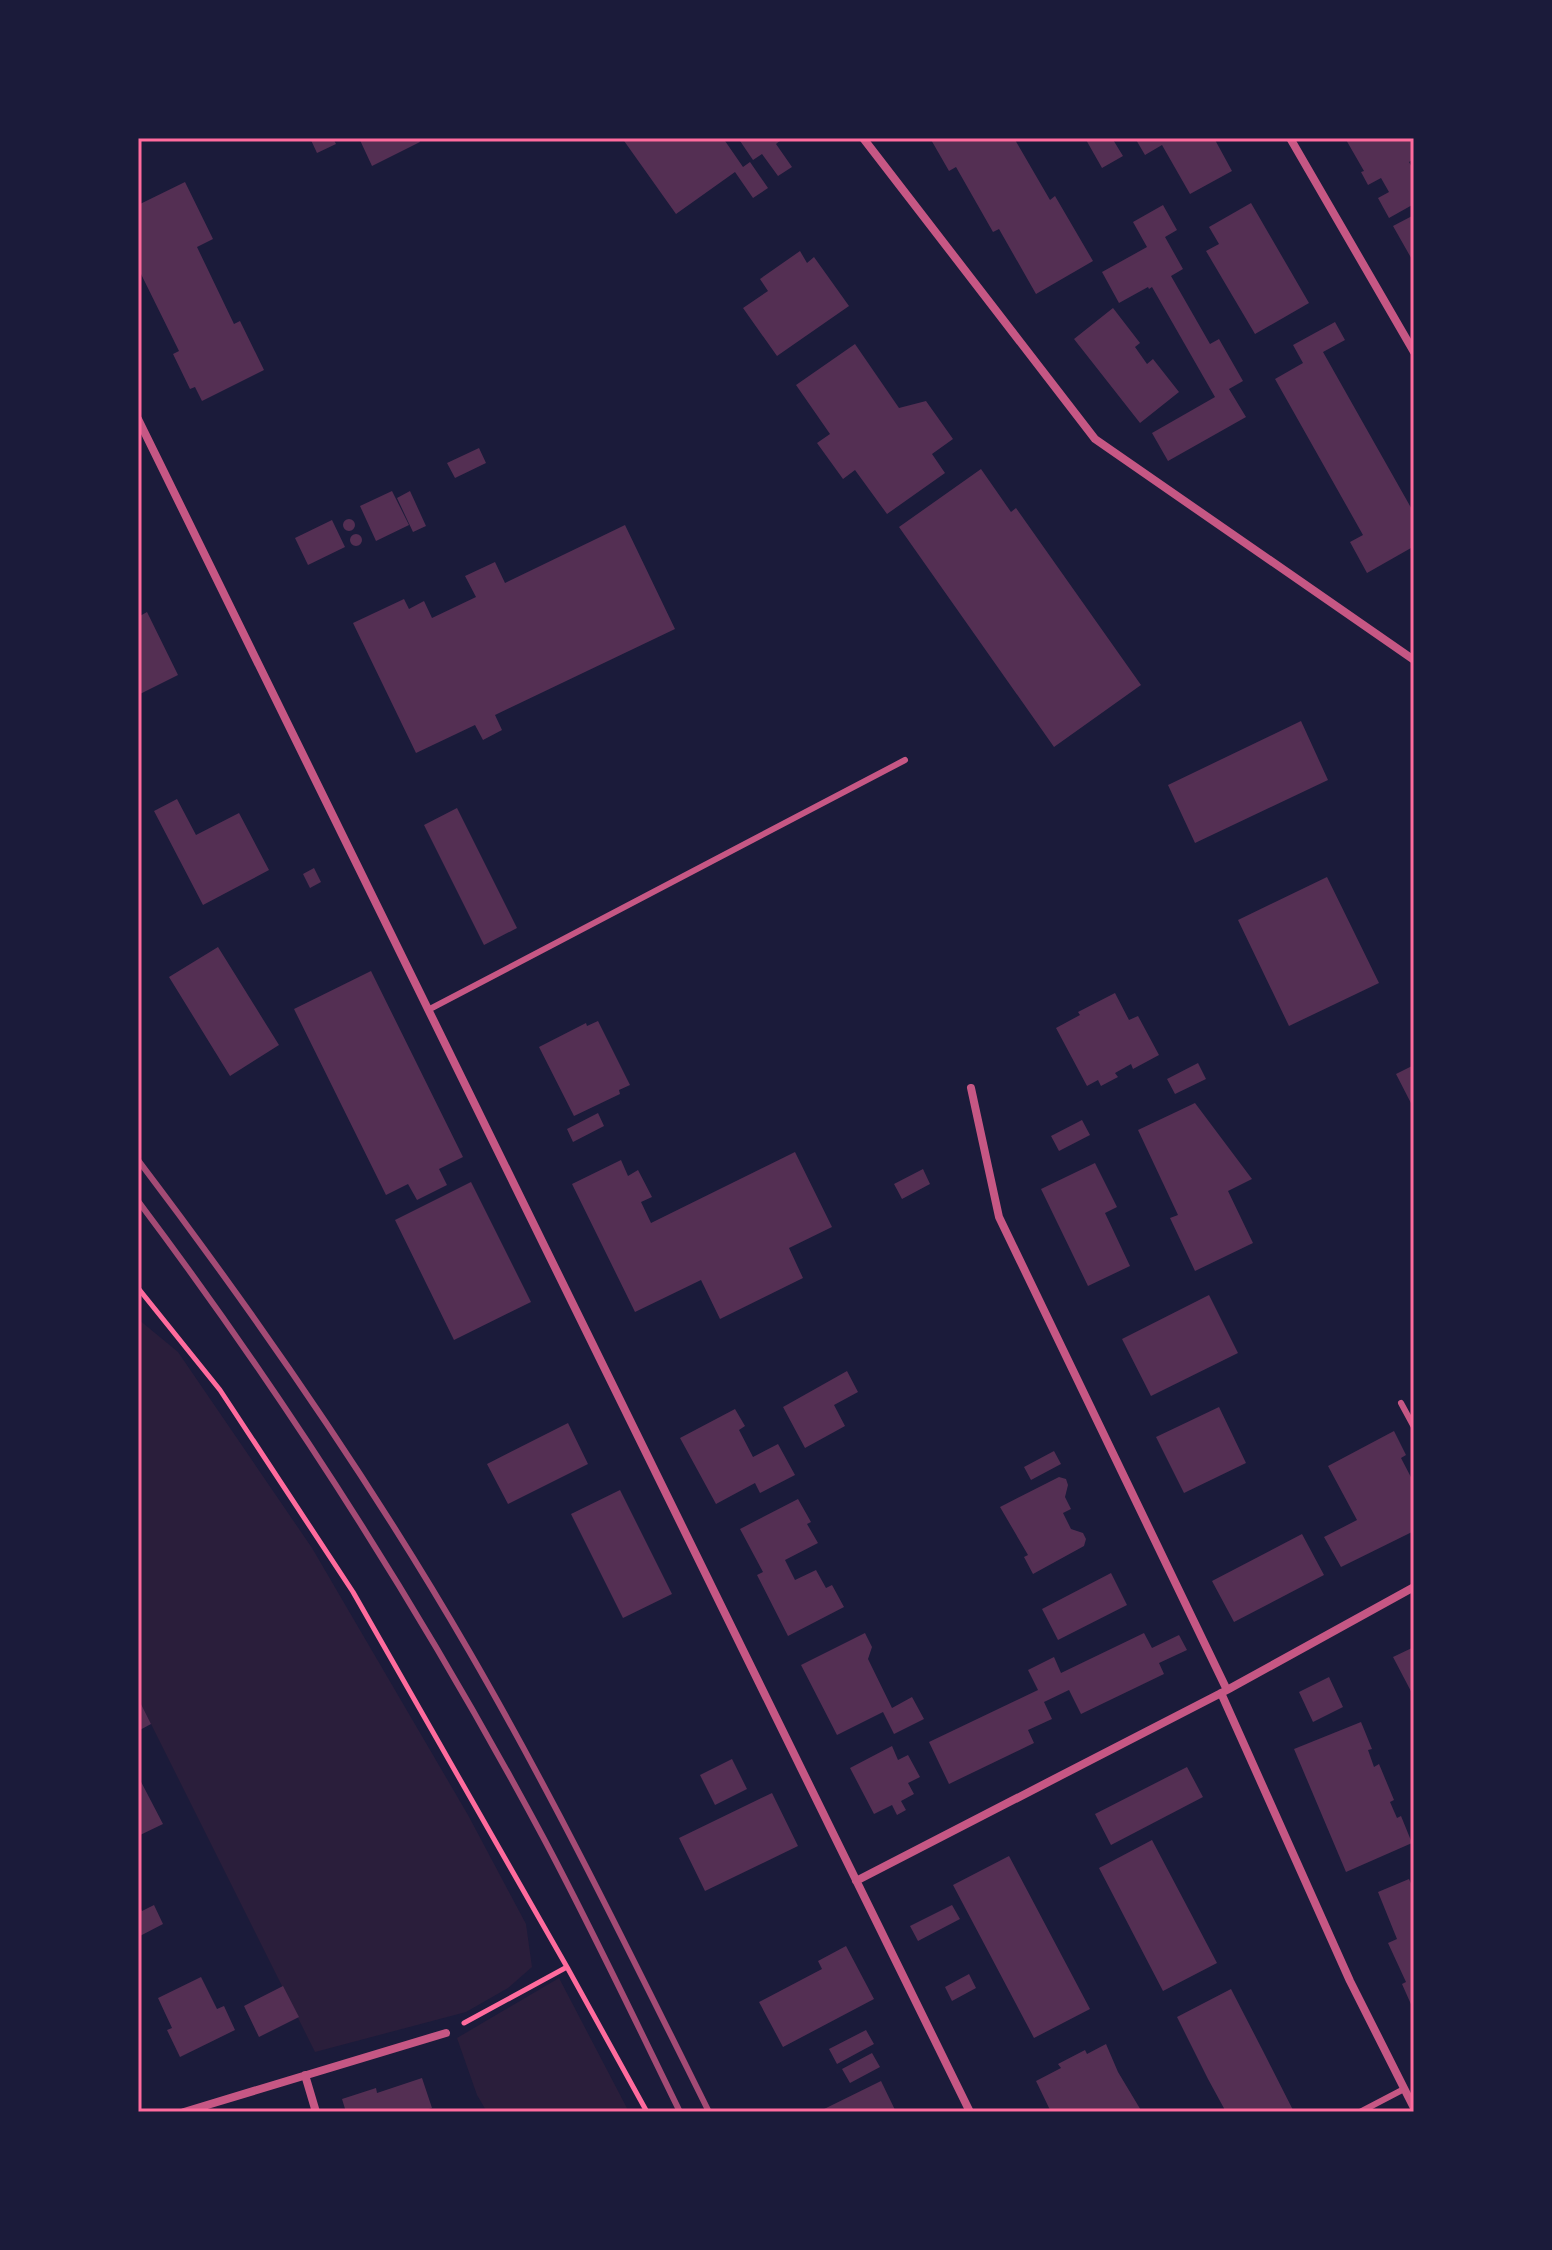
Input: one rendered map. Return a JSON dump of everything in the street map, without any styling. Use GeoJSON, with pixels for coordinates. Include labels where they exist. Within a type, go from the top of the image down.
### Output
{"type":"FeatureCollection","features":[{"type":"Feature","properties":{"kind":"street"},"geometry":{"type":"LineString","coordinates":[[863,138],[1095,439],[1414,660]]}},
{"type":"Feature","properties":{"kind":"street"},"geometry":{"type":"LineString","coordinates":[[1290,138],[1414,352]]}},
{"type":"Feature","properties":{"kind":"street"},"geometry":{"type":"LineString","coordinates":[[138,419],[970,2112]]}},
{"type":"Feature","properties":{"kind":"street"},"geometry":{"type":"LineString","coordinates":[[971,1088],[999,1217],[1224,1692],[1350,1981],[1414,2108]]}},
{"type":"Feature","properties":{"kind":"street"},"geometry":{"type":"LineString","coordinates":[[856,1881],[1224,1692],[1414,1587]]}},
{"type":"Feature","properties":{"kind":"street"},"geometry":{"type":"LineString","coordinates":[[184,2112],[446,2033]]}},
{"type":"Feature","properties":{"kind":"street"},"geometry":{"type":"LineString","coordinates":[[305,2075],[316,2112]]}},
{"type":"Feature","properties":{"kind":"street"},"geometry":{"type":"LineString","coordinates":[[1404,2089],[1414,2083]]}},
{"type":"Feature","properties":{"kind":"lane"},"geometry":{"type":"LineString","coordinates":[[428,1010],[905,760]]}},
{"type":"Feature","properties":{"kind":"lane"},"geometry":{"type":"LineString","coordinates":[[1401,1403],[1414,1427]]}},
{"type":"Feature","properties":{"kind":"lane"},"geometry":{"type":"LineString","coordinates":[[1360,2112],[1404,2089]]}},
{"type":"Feature","properties":{"kind":"path"},"geometry":{"type":"LineString","coordinates":[[138,1288],[220,1390],[353,1592],[647,2112]]}},
{"type":"Feature","properties":{"kind":"path"},"geometry":{"type":"LineString","coordinates":[[446,2033],[567,1967]]}},
{"type":"Feature","properties":{"kind":"shaded area"},"geometry":{"type":"Polygon","coordinates":[[[138,1319],[178,1352],[312,1548],[468,1815],[526,1924],[532,1967],[508,1988],[466,2012],[315,2052],[138,1698],[138,1319]]]}},
{"type":"Feature","properties":{"kind":"shaded area"},"geometry":{"type":"Polygon","coordinates":[[[559,1978],[629,2112],[487,2112],[477,2095],[457,2038],[559,1978]]]}},
{"type":"Feature","properties":{"kind":"building"},"geometry":{"type":"Polygon","coordinates":[[[310,138],[333,138],[336,144],[317,153],[310,138]]]}},
{"type":"Feature","properties":{"kind":"building"},"geometry":{"type":"Polygon","coordinates":[[[359,138],[418,138],[420,142],[372,166],[359,138]]]}},
{"type":"Feature","properties":{"kind":"building"},"geometry":{"type":"Polygon","coordinates":[[[622,138],[723,138],[743,167],[750,162],[768,188],[753,198],[735,172],[676,214],[622,138]]]}},
{"type":"Feature","properties":{"kind":"building"},"geometry":{"type":"Polygon","coordinates":[[[738,138],[779,138],[781,140],[776,144],[792,167],[778,176],[762,154],[753,160],[738,138]]]}},
{"type":"Feature","properties":{"kind":"building"},"geometry":{"type":"Polygon","coordinates":[[[930,138],[1014,138],[1050,200],[1055,196],[1093,261],[1036,294],[999,229],[993,232],[956,167],[949,171],[930,138]]]}},
{"type":"Feature","properties":{"kind":"building"},"geometry":{"type":"Polygon","coordinates":[[[1085,138],[1112,138],[1123,156],[1102,168],[1085,138]]]}},
{"type":"Feature","properties":{"kind":"building"},"geometry":{"type":"Polygon","coordinates":[[[1135,138],[1214,138],[1232,171],[1190,194],[1162,145],[1145,155],[1135,138]]]}},
{"type":"Feature","properties":{"kind":"building"},"geometry":{"type":"Polygon","coordinates":[[[1345,138],[1412,138],[1414,159],[1409,162],[1414,171],[1414,204],[1389,218],[1378,198],[1389,192],[1381,178],[1368,185],[1361,172],[1364,171],[1345,138]]]}},
{"type":"Feature","properties":{"kind":"building"},"geometry":{"type":"Polygon","coordinates":[[[185,182],[213,239],[197,247],[234,324],[240,321],[264,370],[202,401],[195,387],[190,389],[173,354],[179,351],[141,274],[138,276],[138,205],[185,182]]]}},
{"type":"Feature","properties":{"kind":"building"},"geometry":{"type":"Polygon","coordinates":[[[1251,203],[1309,303],[1255,334],[1206,251],[1219,244],[1209,227],[1251,203]]]}},
{"type":"Feature","properties":{"kind":"building"},"geometry":{"type":"Polygon","coordinates":[[[1163,205],[1177,230],[1165,237],[1183,269],[1171,276],[1210,344],[1219,339],[1243,381],[1229,389],[1246,417],[1168,461],[1152,433],[1215,397],[1152,287],[1119,303],[1102,272],[1147,247],[1133,222],[1163,205]]]}},
{"type":"Feature","properties":{"kind":"building"},"geometry":{"type":"Polygon","coordinates":[[[1414,215],[1414,263],[1393,226],[1414,215]]]}},
{"type":"Feature","properties":{"kind":"building"},"geometry":{"type":"Polygon","coordinates":[[[800,251],[807,263],[814,257],[849,306],[777,356],[743,308],[768,291],[760,279],[800,251]]]}},
{"type":"Feature","properties":{"kind":"building"},"geometry":{"type":"Polygon","coordinates":[[[1113,308],[1140,343],[1135,347],[1147,364],[1153,359],[1179,392],[1140,423],[1074,339],[1113,308]]]}},
{"type":"Feature","properties":{"kind":"building"},"geometry":{"type":"Polygon","coordinates":[[[1335,322],[1345,340],[1323,352],[1414,513],[1414,553],[1411,548],[1367,573],[1350,542],[1363,535],[1275,379],[1303,363],[1293,345],[1335,322]]]}},
{"type":"Feature","properties":{"kind":"building"},"geometry":{"type":"Polygon","coordinates":[[[855,344],[899,408],[926,401],[953,439],[932,454],[945,473],[887,514],[855,470],[843,479],[817,443],[830,434],[796,385],[855,344]]]}},
{"type":"Feature","properties":{"kind":"building"},"geometry":{"type":"Polygon","coordinates":[[[479,448],[486,463],[455,478],[447,463],[479,448]]]}},
{"type":"Feature","properties":{"kind":"building"},"geometry":{"type":"Polygon","coordinates":[[[981,469],[1011,512],[1016,508],[1141,685],[1054,747],[899,527],[981,469]]]}},
{"type":"Feature","properties":{"kind":"building"},"geometry":{"type":"Polygon","coordinates":[[[392,491],[409,525],[376,541],[360,506],[392,491]]]}},
{"type":"Feature","properties":{"kind":"building"},"geometry":{"type":"Polygon","coordinates":[[[410,491],[426,526],[413,532],[397,498],[410,491]]]}},
{"type":"Feature","properties":{"kind":"building"},"geometry":{"type":"Polygon","coordinates":[[[349,519],[355,525],[349,531],[343,525],[349,519]]]}},
{"type":"Feature","properties":{"kind":"building"},"geometry":{"type":"Polygon","coordinates":[[[332,520],[345,547],[308,565],[295,538],[332,520]]]}},
{"type":"Feature","properties":{"kind":"building"},"geometry":{"type":"Polygon","coordinates":[[[625,525],[675,629],[495,715],[502,730],[483,740],[475,725],[416,753],[353,623],[404,599],[409,609],[424,601],[432,618],[476,597],[465,576],[495,562],[505,583],[625,525]]]}},
{"type":"Feature","properties":{"kind":"building"},"geometry":{"type":"Polygon","coordinates":[[[356,534],[362,540],[356,546],[350,540],[356,534]]]}},
{"type":"Feature","properties":{"kind":"building"},"geometry":{"type":"Polygon","coordinates":[[[147,612],[178,675],[138,695],[138,617],[147,612]]]}},
{"type":"Feature","properties":{"kind":"building"},"geometry":{"type":"Polygon","coordinates":[[[1301,721],[1328,780],[1195,843],[1168,785],[1301,721]]]}},
{"type":"Feature","properties":{"kind":"building"},"geometry":{"type":"Polygon","coordinates":[[[177,799],[196,835],[239,813],[269,870],[203,905],[154,811],[177,799]]]}},
{"type":"Feature","properties":{"kind":"building"},"geometry":{"type":"Polygon","coordinates":[[[457,808],[517,928],[484,945],[424,825],[457,808]]]}},
{"type":"Feature","properties":{"kind":"building"},"geometry":{"type":"Polygon","coordinates":[[[314,868],[321,882],[310,888],[303,874],[314,868]]]}},
{"type":"Feature","properties":{"kind":"building"},"geometry":{"type":"Polygon","coordinates":[[[1327,877],[1379,983],[1289,1026],[1238,920],[1327,877]]]}},
{"type":"Feature","properties":{"kind":"building"},"geometry":{"type":"Polygon","coordinates":[[[218,947],[279,1045],[230,1076],[169,977],[218,947]]]}},
{"type":"Feature","properties":{"kind":"building"},"geometry":{"type":"Polygon","coordinates":[[[371,971],[463,1157],[439,1169],[447,1185],[417,1200],[408,1184],[386,1195],[294,1009],[371,971]]]}},
{"type":"Feature","properties":{"kind":"building"},"geometry":{"type":"Polygon","coordinates":[[[1115,993],[1129,1020],[1138,1016],[1159,1055],[1133,1069],[1131,1064],[1115,1073],[1118,1077],[1101,1086],[1098,1080],[1087,1086],[1056,1028],[1080,1015],[1078,1012],[1115,993]]]}},
{"type":"Feature","properties":{"kind":"building"},"geometry":{"type":"Polygon","coordinates":[[[598,1021],[630,1085],[619,1090],[620,1094],[574,1116],[539,1047],[586,1023],[587,1026],[598,1021]]]}},
{"type":"Feature","properties":{"kind":"building"},"geometry":{"type":"Polygon","coordinates":[[[1198,1063],[1206,1079],[1175,1094],[1167,1079],[1198,1063]]]}},
{"type":"Feature","properties":{"kind":"building"},"geometry":{"type":"Polygon","coordinates":[[[1414,1065],[1414,1109],[1396,1074],[1414,1065]]]}},
{"type":"Feature","properties":{"kind":"building"},"geometry":{"type":"Polygon","coordinates":[[[1195,1103],[1252,1179],[1228,1191],[1253,1243],[1195,1271],[1170,1218],[1178,1215],[1138,1130],[1195,1103]]]}},
{"type":"Feature","properties":{"kind":"building"},"geometry":{"type":"Polygon","coordinates":[[[598,1113],[604,1126],[573,1142],[567,1129],[598,1113]]]}},
{"type":"Feature","properties":{"kind":"building"},"geometry":{"type":"Polygon","coordinates":[[[1082,1120],[1090,1135],[1059,1151],[1051,1136],[1082,1120]]]}},
{"type":"Feature","properties":{"kind":"building"},"geometry":{"type":"Polygon","coordinates":[[[795,1152],[832,1227],[789,1248],[803,1278],[720,1319],[701,1280],[635,1312],[572,1184],[621,1160],[628,1176],[638,1170],[652,1197],[641,1202],[651,1223],[795,1152]]]}},
{"type":"Feature","properties":{"kind":"building"},"geometry":{"type":"Polygon","coordinates":[[[1095,1163],[1117,1207],[1105,1213],[1130,1266],[1088,1286],[1041,1189],[1095,1163]]]}},
{"type":"Feature","properties":{"kind":"building"},"geometry":{"type":"Polygon","coordinates":[[[923,1169],[930,1184],[902,1199],[894,1184],[923,1169]]]}},
{"type":"Feature","properties":{"kind":"building"},"geometry":{"type":"Polygon","coordinates":[[[471,1182],[531,1302],[454,1340],[395,1220],[471,1182]]]}},
{"type":"Feature","properties":{"kind":"building"},"geometry":{"type":"Polygon","coordinates":[[[1209,1295],[1238,1353],[1151,1396],[1122,1339],[1209,1295]]]}},
{"type":"Feature","properties":{"kind":"building"},"geometry":{"type":"Polygon","coordinates":[[[847,1371],[858,1392],[834,1405],[845,1426],[805,1448],[783,1407],[847,1371]]]}},
{"type":"Feature","properties":{"kind":"building"},"geometry":{"type":"Polygon","coordinates":[[[1219,1407],[1246,1463],[1184,1493],[1156,1437],[1219,1407]]]}},
{"type":"Feature","properties":{"kind":"building"},"geometry":{"type":"Polygon","coordinates":[[[735,1409],[745,1426],[739,1430],[753,1457],[778,1444],[795,1475],[760,1493],[755,1483],[716,1504],[680,1438],[735,1409]]]}},
{"type":"Feature","properties":{"kind":"building"},"geometry":{"type":"Polygon","coordinates":[[[568,1423],[588,1464],[508,1504],[487,1464],[568,1423]]]}},
{"type":"Feature","properties":{"kind":"building"},"geometry":{"type":"Polygon","coordinates":[[[1394,1431],[1406,1455],[1401,1458],[1414,1483],[1414,1531],[1341,1567],[1324,1537],[1357,1520],[1328,1466],[1394,1431]]]}},
{"type":"Feature","properties":{"kind":"building"},"geometry":{"type":"Polygon","coordinates":[[[1054,1451],[1061,1464],[1031,1480],[1024,1467],[1054,1451]]]}},
{"type":"Feature","properties":{"kind":"building"},"geometry":{"type":"Polygon","coordinates":[[[1059,1477],[1066,1479],[1065,1497],[1071,1509],[1063,1513],[1071,1529],[1083,1533],[1086,1539],[1084,1546],[1033,1574],[1024,1557],[1028,1555],[1000,1507],[1059,1477]]]}},
{"type":"Feature","properties":{"kind":"building"},"geometry":{"type":"Polygon","coordinates":[[[620,1490],[672,1594],[623,1618],[571,1514],[620,1490]]]}},
{"type":"Feature","properties":{"kind":"building"},"geometry":{"type":"Polygon","coordinates":[[[798,1499],[818,1543],[785,1560],[795,1580],[816,1570],[826,1588],[832,1585],[844,1607],[788,1636],[757,1575],[763,1572],[740,1529],[798,1499]]]}},
{"type":"Feature","properties":{"kind":"building"},"geometry":{"type":"Polygon","coordinates":[[[1302,1534],[1324,1575],[1234,1622],[1212,1581],[1302,1534]]]}},
{"type":"Feature","properties":{"kind":"building"},"geometry":{"type":"Polygon","coordinates":[[[1111,1573],[1127,1605],[1058,1640],[1042,1609],[1111,1573]]]}},
{"type":"Feature","properties":{"kind":"building"},"geometry":{"type":"Polygon","coordinates":[[[865,1633],[872,1647],[868,1659],[892,1708],[912,1697],[924,1719],[894,1734],[883,1712],[837,1735],[801,1665],[865,1633]]]}},
{"type":"Feature","properties":{"kind":"building"},"geometry":{"type":"Polygon","coordinates":[[[1144,1633],[1152,1648],[1179,1635],[1187,1650],[1159,1663],[1164,1674],[1081,1714],[1069,1690],[1044,1702],[1052,1719],[1028,1730],[1034,1743],[949,1784],[929,1742],[1038,1690],[1028,1670],[1054,1657],[1061,1673],[1144,1633]]]}},
{"type":"Feature","properties":{"kind":"building"},"geometry":{"type":"Polygon","coordinates":[[[1414,1647],[1414,1697],[1393,1657],[1414,1647]]]}},
{"type":"Feature","properties":{"kind":"building"},"geometry":{"type":"Polygon","coordinates":[[[1329,1677],[1343,1707],[1313,1722],[1299,1692],[1329,1677]]]}},
{"type":"Feature","properties":{"kind":"building"},"geometry":{"type":"Polygon","coordinates":[[[138,1698],[151,1724],[138,1731],[138,1698]]]}},
{"type":"Feature","properties":{"kind":"building"},"geometry":{"type":"Polygon","coordinates":[[[1361,1722],[1372,1749],[1368,1750],[1374,1767],[1379,1764],[1394,1800],[1390,1802],[1397,1818],[1401,1816],[1412,1843],[1346,1872],[1294,1749],[1361,1722]]]}},
{"type":"Feature","properties":{"kind":"building"},"geometry":{"type":"Polygon","coordinates":[[[892,1746],[898,1760],[908,1755],[920,1777],[908,1783],[914,1794],[901,1801],[906,1810],[897,1815],[892,1805],[874,1814],[850,1768],[892,1746]]]}},
{"type":"Feature","properties":{"kind":"building"},"geometry":{"type":"Polygon","coordinates":[[[732,1759],[747,1789],[715,1805],[700,1775],[732,1759]]]}},
{"type":"Feature","properties":{"kind":"building"},"geometry":{"type":"Polygon","coordinates":[[[1187,1767],[1203,1797],[1111,1845],[1095,1814],[1187,1767]]]}},
{"type":"Feature","properties":{"kind":"building"},"geometry":{"type":"Polygon","coordinates":[[[138,1776],[163,1824],[138,1836],[138,1776]]]}},
{"type":"Feature","properties":{"kind":"building"},"geometry":{"type":"Polygon","coordinates":[[[772,1793],[798,1846],[705,1891],[679,1838],[772,1793]]]}},
{"type":"Feature","properties":{"kind":"building"},"geometry":{"type":"Polygon","coordinates":[[[1152,1840],[1217,1963],[1163,1991],[1099,1868],[1152,1840]]]}},
{"type":"Feature","properties":{"kind":"building"},"geometry":{"type":"Polygon","coordinates":[[[1009,1856],[1090,2009],[1034,2038],[953,1885],[1009,1856]]]}},
{"type":"Feature","properties":{"kind":"building"},"geometry":{"type":"Polygon","coordinates":[[[1409,1879],[1414,1890],[1414,2011],[1402,1984],[1406,1982],[1388,1943],[1397,1939],[1378,1892],[1409,1879]]]}},
{"type":"Feature","properties":{"kind":"building"},"geometry":{"type":"Polygon","coordinates":[[[138,1903],[142,1911],[154,1905],[163,1924],[138,1937],[138,1903]]]}},
{"type":"Feature","properties":{"kind":"building"},"geometry":{"type":"Polygon","coordinates":[[[952,1905],[960,1919],[918,1941],[910,1926],[952,1905]]]}},
{"type":"Feature","properties":{"kind":"building"},"geometry":{"type":"Polygon","coordinates":[[[846,1946],[874,1999],[783,2047],[759,2002],[822,1969],[818,1961],[846,1946]]]}},
{"type":"Feature","properties":{"kind":"building"},"geometry":{"type":"Polygon","coordinates":[[[969,1974],[976,1988],[952,2001],[945,1987],[969,1974]]]}},
{"type":"Feature","properties":{"kind":"building"},"geometry":{"type":"Polygon","coordinates":[[[201,1977],[217,2009],[224,2006],[235,2030],[180,2057],[167,2030],[172,2028],[158,1998],[201,1977]]]}},
{"type":"Feature","properties":{"kind":"building"},"geometry":{"type":"Polygon","coordinates":[[[283,1986],[299,2017],[259,2037],[244,2006],[283,1986]]]}},
{"type":"Feature","properties":{"kind":"building"},"geometry":{"type":"Polygon","coordinates":[[[1231,1989],[1294,2112],[1226,2112],[1208,2079],[1177,2017],[1231,1989]]]}},
{"type":"Feature","properties":{"kind":"building"},"geometry":{"type":"Polygon","coordinates":[[[866,2030],[874,2044],[837,2064],[829,2049],[866,2030]]]}},
{"type":"Feature","properties":{"kind":"building"},"geometry":{"type":"Polygon","coordinates":[[[1106,2044],[1118,2072],[1142,2112],[1051,2112],[1036,2081],[1061,2068],[1058,2064],[1085,2050],[1087,2054],[1106,2044]]]}},
{"type":"Feature","properties":{"kind":"building"},"geometry":{"type":"Polygon","coordinates":[[[872,2053],[880,2067],[850,2083],[842,2069],[872,2053]]]}},
{"type":"Feature","properties":{"kind":"building"},"geometry":{"type":"Polygon","coordinates":[[[422,2078],[432,2108],[419,2112],[346,2112],[342,2099],[376,2088],[377,2093],[422,2078]]]}},
{"type":"Feature","properties":{"kind":"building"},"geometry":{"type":"Polygon","coordinates":[[[881,2081],[896,2112],[818,2112],[881,2081]]]}},
{"type":"Feature","properties":{"kind":"railway"},"geometry":{"type":"LineString","coordinates":[[138,1160],[311,1400],[431,1587],[563,1822],[709,2112]]}},
{"type":"Feature","properties":{"kind":"railway"},"geometry":{"type":"LineString","coordinates":[[138,1201],[301,1432],[451,1672],[561,1871],[680,2112]]}}]}
